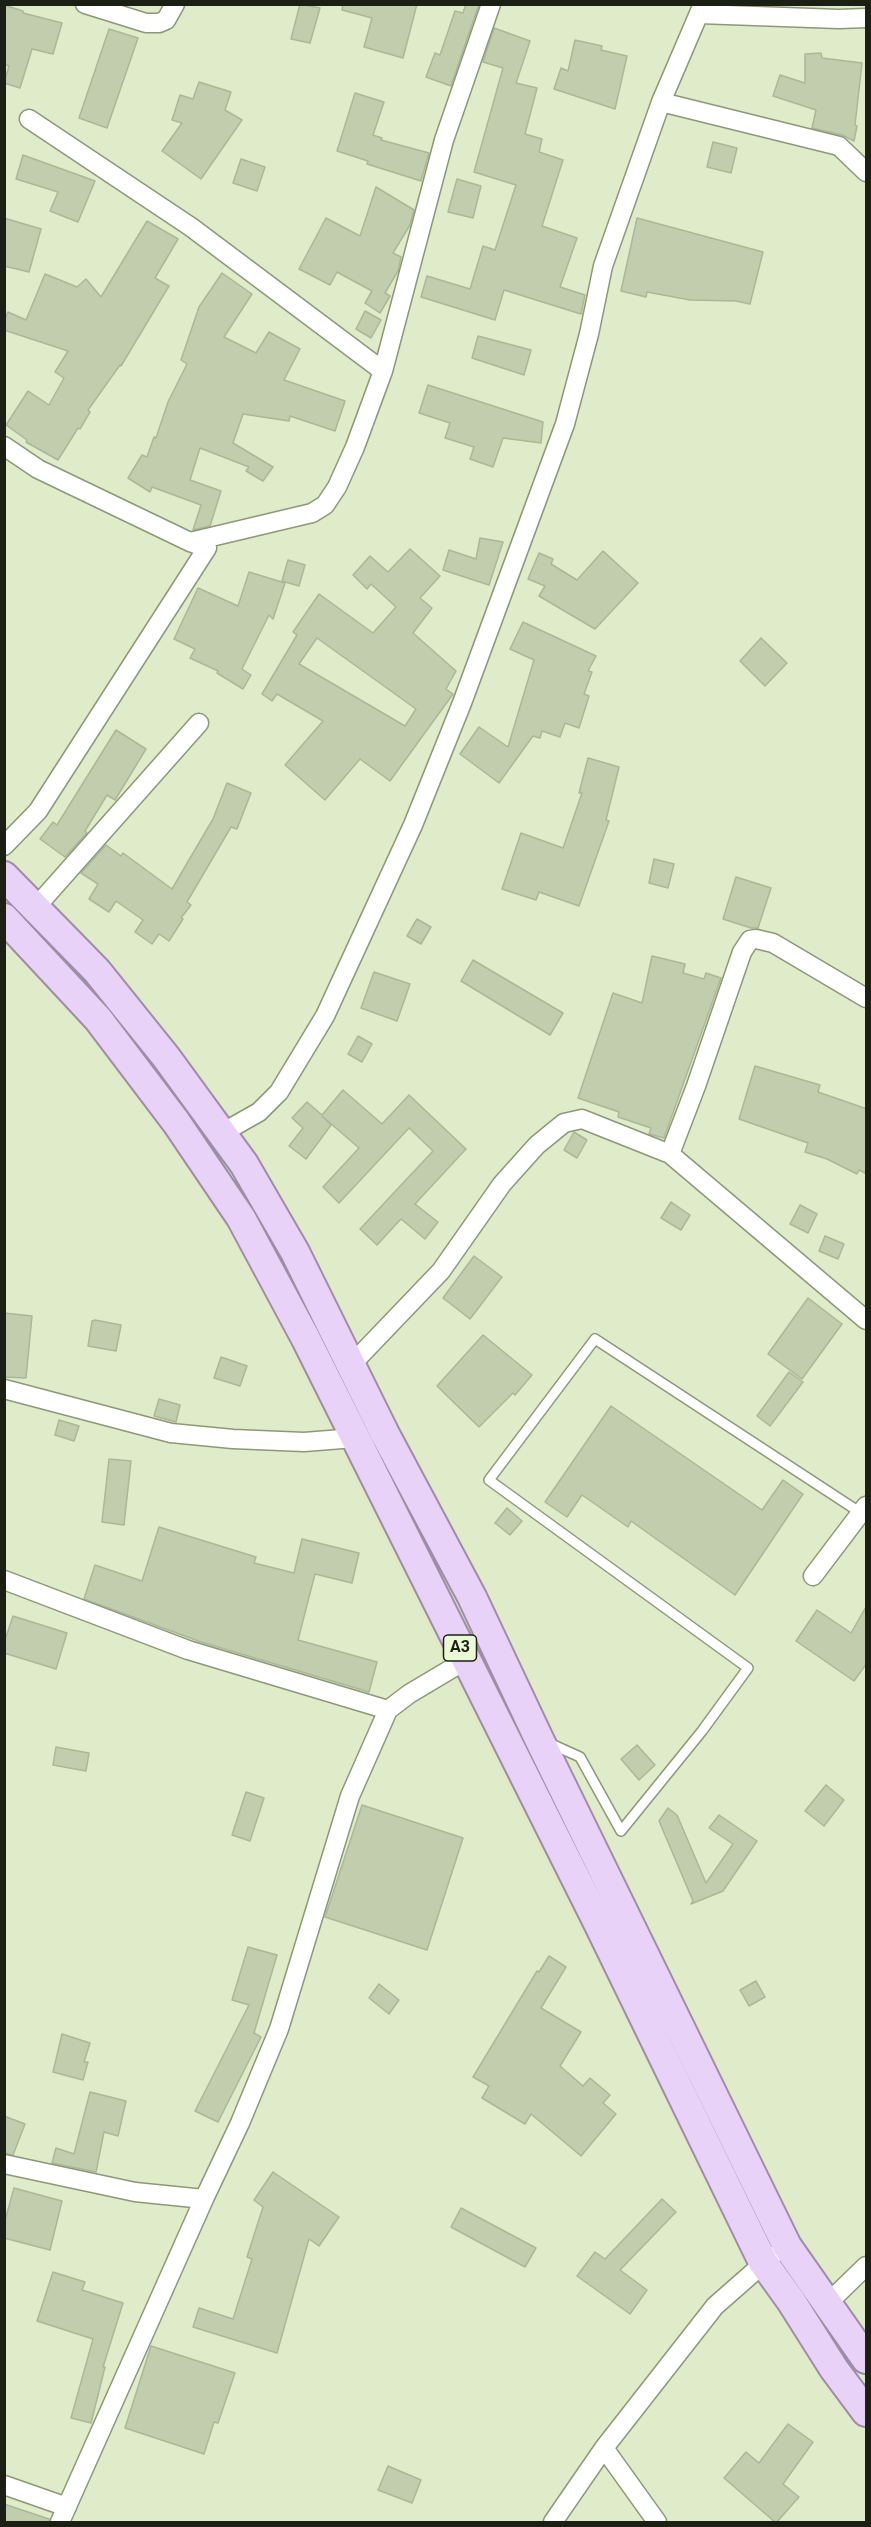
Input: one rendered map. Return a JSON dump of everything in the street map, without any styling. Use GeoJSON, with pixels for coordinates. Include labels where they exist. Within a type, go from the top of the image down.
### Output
{"type":"FeatureCollection","features":[{"type":"Feature","properties":{"kind":"highway","name":"A3"},"geometry":{"type":"LineString","coordinates":[[4,876],[97,971],[166,1057],[244,1164],[296,1252],[351,1365],[472,1597],[787,2246],[829,2302],[867,2359]]}},
{"type":"Feature","properties":{"kind":"highway","name":"A3"},"geometry":{"type":"LineString","coordinates":[[4,918],[98,1019],[176,1122],[235,1209],[300,1329],[355,1438],[604,1935],[763,2262],[834,2369],[867,2412]]}},
{"type":"Feature","properties":{"kind":"street"},"geometry":{"type":"LineString","coordinates":[[85,4],[146,23],[159,23],[166,20],[175,4]]}},
{"type":"Feature","properties":{"kind":"street"},"geometry":{"type":"LineString","coordinates":[[190,542],[312,513],[325,505],[337,487],[355,447],[383,371],[444,140],[492,4]]}},
{"type":"Feature","properties":{"kind":"street"},"geometry":{"type":"LineString","coordinates":[[222,1133],[259,1112],[279,1092],[325,1016],[413,825],[462,703],[565,424],[589,334],[603,266],[661,102],[701,9],[838,19],[867,18]]}},
{"type":"Feature","properties":{"kind":"street"},"geometry":{"type":"LineString","coordinates":[[661,102],[839,146],[867,172]]}},
{"type":"Feature","properties":{"kind":"street"},"geometry":{"type":"LineString","coordinates":[[29,119],[191,227],[383,371]]}},
{"type":"Feature","properties":{"kind":"street"},"geometry":{"type":"LineString","coordinates":[[4,446],[38,468],[190,542],[207,548],[38,812],[4,846]]}},
{"type":"Feature","properties":{"kind":"street"},"geometry":{"type":"LineString","coordinates":[[36,907],[199,723]]}},
{"type":"Feature","properties":{"kind":"street"},"geometry":{"type":"LineString","coordinates":[[670,1154],[742,952],[750,940],[773,943],[867,998]]}},
{"type":"Feature","properties":{"kind":"street"},"geometry":{"type":"LineString","coordinates":[[351,1365],[441,1270],[502,1184],[537,1145],[564,1123],[582,1119],[670,1154],[867,1320]]}},
{"type":"Feature","properties":{"kind":"street"},"geometry":{"type":"LineString","coordinates":[[4,1389],[171,1433],[233,1439],[304,1442],[355,1438]]}},
{"type":"Feature","properties":{"kind":"street"},"geometry":{"type":"LineString","coordinates":[[813,1576],[864,1509]]}},
{"type":"Feature","properties":{"kind":"street"},"geometry":{"type":"LineString","coordinates":[[4,1580],[188,1650],[388,1710]]}},
{"type":"Feature","properties":{"kind":"street"},"geometry":{"type":"LineString","coordinates":[[4,2485],[64,2515],[204,2199],[240,2124],[279,2029],[350,1796],[388,1710],[466,1660]]}},
{"type":"Feature","properties":{"kind":"street"},"geometry":{"type":"LineString","coordinates":[[4,2164],[135,2192],[204,2199]]}},
{"type":"Feature","properties":{"kind":"street"},"geometry":{"type":"LineString","coordinates":[[553,2523],[604,2448],[715,2306],[763,2262],[787,2246]]}},
{"type":"Feature","properties":{"kind":"street"},"geometry":{"type":"LineString","coordinates":[[829,2302],[867,2266]]}},
{"type":"Feature","properties":{"kind":"street"},"geometry":{"type":"LineString","coordinates":[[604,2448],[657,2523]]}},
{"type":"Feature","properties":{"kind":"lane"},"geometry":{"type":"LineString","coordinates":[[539,1739],[580,1757],[621,1831],[702,1731],[748,1668],[489,1480],[595,1339],[864,1509]]}},
{"type":"Feature","properties":{"kind":"building"},"geometry":{"type":"Polygon","coordinates":[[[300,4],[320,8],[310,43],[291,39],[300,4]]]}},
{"type":"Feature","properties":{"kind":"building"},"geometry":{"type":"Polygon","coordinates":[[[343,4],[417,4],[403,58],[364,47],[372,18],[342,10],[343,4]]]}},
{"type":"Feature","properties":{"kind":"building"},"geometry":{"type":"Polygon","coordinates":[[[466,4],[479,4],[451,86],[426,77],[435,53],[440,55],[455,11],[463,13],[466,4]]]}},
{"type":"Feature","properties":{"kind":"building"},"geometry":{"type":"Polygon","coordinates":[[[4,5],[23,11],[23,13],[62,23],[53,54],[32,49],[20,88],[4,83],[9,66],[4,64],[4,5]]]}},
{"type":"Feature","properties":{"kind":"building"},"geometry":{"type":"Polygon","coordinates":[[[494,28],[530,41],[516,83],[537,88],[525,134],[542,139],[539,152],[563,160],[542,226],[577,238],[560,287],[585,295],[581,314],[504,290],[495,320],[421,297],[427,276],[470,289],[483,246],[495,250],[516,185],[474,172],[503,68],[483,62],[494,28]]]}},
{"type":"Feature","properties":{"kind":"building"},"geometry":{"type":"Polygon","coordinates":[[[109,29],[138,38],[107,128],[79,118],[109,29]]]}},
{"type":"Feature","properties":{"kind":"building"},"geometry":{"type":"Polygon","coordinates":[[[575,40],[602,46],[601,50],[627,56],[615,109],[554,89],[561,68],[568,71],[575,40]]]}},
{"type":"Feature","properties":{"kind":"building"},"geometry":{"type":"Polygon","coordinates":[[[821,53],[822,58],[862,63],[854,141],[842,135],[812,128],[816,110],[773,96],[780,75],[805,83],[805,54],[821,53]]]}},
{"type":"Feature","properties":{"kind":"building"},"geometry":{"type":"Polygon","coordinates":[[[199,82],[231,92],[225,110],[242,120],[201,179],[162,151],[182,123],[172,120],[180,95],[193,99],[199,82]]]}},
{"type":"Feature","properties":{"kind":"building"},"geometry":{"type":"Polygon","coordinates":[[[355,93],[384,102],[373,135],[382,138],[381,140],[429,153],[421,181],[367,164],[368,161],[337,151],[355,93]]]}},
{"type":"Feature","properties":{"kind":"building"},"geometry":{"type":"Polygon","coordinates":[[[713,142],[737,148],[731,173],[707,167],[713,142]]]}},
{"type":"Feature","properties":{"kind":"building"},"geometry":{"type":"Polygon","coordinates":[[[23,155],[95,181],[78,222],[50,211],[58,192],[16,179],[23,155]]]}},
{"type":"Feature","properties":{"kind":"building"},"geometry":{"type":"Polygon","coordinates":[[[241,159],[265,167],[257,191],[233,183],[241,159]]]}},
{"type":"Feature","properties":{"kind":"building"},"geometry":{"type":"Polygon","coordinates":[[[457,179],[481,186],[473,218],[448,212],[457,179]]]}},
{"type":"Feature","properties":{"kind":"building"},"geometry":{"type":"Polygon","coordinates":[[[376,187],[414,210],[410,225],[393,253],[401,257],[398,271],[385,293],[390,296],[380,313],[365,303],[372,291],[337,272],[330,285],[299,269],[326,218],[360,236],[376,187]]]}},
{"type":"Feature","properties":{"kind":"building"},"geometry":{"type":"Polygon","coordinates":[[[4,218],[41,229],[29,272],[4,266],[4,218]]]}},
{"type":"Feature","properties":{"kind":"building"},"geometry":{"type":"Polygon","coordinates":[[[637,218],[763,252],[750,304],[736,301],[690,300],[647,292],[646,297],[621,291],[637,218]]]}},
{"type":"Feature","properties":{"kind":"building"},"geometry":{"type":"Polygon","coordinates":[[[147,221],[178,239],[155,278],[169,286],[121,366],[88,410],[90,412],[80,429],[78,428],[58,460],[26,442],[27,440],[6,425],[28,391],[49,405],[64,378],[55,372],[68,351],[4,330],[4,321],[8,312],[26,320],[45,274],[77,287],[86,279],[101,297],[147,221]]]}},
{"type":"Feature","properties":{"kind":"building"},"geometry":{"type":"Polygon","coordinates":[[[222,273],[252,294],[224,337],[256,353],[269,332],[300,349],[284,380],[345,401],[335,431],[290,416],[289,421],[243,414],[233,443],[273,467],[263,481],[246,471],[249,467],[200,448],[190,480],[221,491],[210,526],[193,530],[201,505],[152,487],[150,492],[128,478],[142,455],[147,457],[154,437],[156,438],[168,402],[187,364],[181,360],[199,307],[222,273]]]}},
{"type":"Feature","properties":{"kind":"building"},"geometry":{"type":"Polygon","coordinates":[[[365,311],[381,320],[371,338],[356,329],[365,311]]]}},
{"type":"Feature","properties":{"kind":"building"},"geometry":{"type":"Polygon","coordinates":[[[478,336],[531,350],[524,375],[472,358],[478,336]]]}},
{"type":"Feature","properties":{"kind":"building"},"geometry":{"type":"Polygon","coordinates":[[[428,385],[543,422],[541,443],[503,438],[493,467],[470,459],[474,447],[445,438],[450,423],[419,413],[428,385]]]}},
{"type":"Feature","properties":{"kind":"building"},"geometry":{"type":"Polygon","coordinates":[[[480,538],[503,542],[489,585],[443,570],[449,550],[476,559],[480,538]]]}},
{"type":"Feature","properties":{"kind":"building"},"geometry":{"type":"Polygon","coordinates":[[[410,549],[440,576],[420,598],[432,608],[413,633],[456,671],[446,689],[453,694],[390,781],[360,759],[325,800],[285,765],[323,721],[277,694],[272,701],[262,694],[297,635],[293,632],[319,594],[373,633],[396,607],[371,584],[367,589],[353,575],[370,556],[388,572],[410,549]],[[317,638],[299,664],[405,726],[416,709],[317,638]]]}},
{"type":"Feature","properties":{"kind":"building"},"geometry":{"type":"Polygon","coordinates":[[[603,551],[638,583],[595,629],[539,596],[545,586],[528,579],[539,553],[553,559],[551,564],[577,580],[603,551]]]}},
{"type":"Feature","properties":{"kind":"building"},"geometry":{"type":"Polygon","coordinates":[[[288,560],[305,565],[299,586],[282,581],[288,560]]]}},
{"type":"Feature","properties":{"kind":"building"},"geometry":{"type":"Polygon","coordinates":[[[249,572],[285,583],[273,619],[269,615],[242,669],[251,675],[243,689],[217,673],[218,671],[190,658],[195,649],[174,639],[198,588],[238,606],[249,572]]]}},
{"type":"Feature","properties":{"kind":"building"},"geometry":{"type":"Polygon","coordinates":[[[523,622],[596,656],[588,671],[592,672],[584,694],[589,696],[579,728],[565,723],[560,737],[542,731],[540,738],[533,736],[499,783],[460,754],[479,727],[508,747],[534,660],[510,649],[523,622]]]}},
{"type":"Feature","properties":{"kind":"building"},"geometry":{"type":"Polygon","coordinates":[[[761,638],[787,663],[765,686],[740,661],[761,638]]]}},
{"type":"Feature","properties":{"kind":"building"},"geometry":{"type":"Polygon","coordinates":[[[116,730],[146,749],[115,800],[107,795],[85,831],[87,833],[65,857],[40,839],[53,822],[57,825],[116,730]]]}},
{"type":"Feature","properties":{"kind":"building"},"geometry":{"type":"Polygon","coordinates":[[[588,758],[619,767],[606,820],[609,821],[579,906],[539,892],[536,900],[502,889],[521,833],[563,848],[582,793],[579,793],[588,758]]]}},
{"type":"Feature","properties":{"kind":"building"},"geometry":{"type":"Polygon","coordinates":[[[227,783],[251,793],[237,829],[231,827],[187,902],[191,905],[169,941],[159,934],[152,944],[135,932],[143,920],[116,901],[109,912],[89,899],[98,884],[81,873],[106,845],[121,856],[123,853],[172,889],[213,819],[227,783]]]}},
{"type":"Feature","properties":{"kind":"building"},"geometry":{"type":"Polygon","coordinates":[[[654,859],[674,864],[668,888],[649,883],[654,859]]]}},
{"type":"Feature","properties":{"kind":"building"},"geometry":{"type":"Polygon","coordinates":[[[736,877],[771,888],[758,928],[723,919],[736,877]]]}},
{"type":"Feature","properties":{"kind":"building"},"geometry":{"type":"Polygon","coordinates":[[[417,919],[431,927],[421,944],[407,936],[417,919]]]}},
{"type":"Feature","properties":{"kind":"building"},"geometry":{"type":"Polygon","coordinates":[[[652,956],[685,964],[683,973],[704,979],[706,973],[721,978],[664,1138],[649,1134],[651,1128],[618,1117],[619,1112],[578,1098],[613,993],[642,1003],[652,956]]]}},
{"type":"Feature","properties":{"kind":"building"},"geometry":{"type":"Polygon","coordinates":[[[473,960],[563,1013],[550,1035],[461,981],[473,960]]]}},
{"type":"Feature","properties":{"kind":"building"},"geometry":{"type":"Polygon","coordinates":[[[374,972],[410,984],[397,1021],[361,1008],[374,972]]]}},
{"type":"Feature","properties":{"kind":"building"},"geometry":{"type":"Polygon","coordinates":[[[358,1036],[372,1044],[362,1062],[348,1054],[358,1036]]]}},
{"type":"Feature","properties":{"kind":"building"},"geometry":{"type":"Polygon","coordinates":[[[755,1066],[820,1085],[818,1092],[867,1109],[867,1174],[859,1170],[857,1174],[827,1159],[805,1152],[808,1143],[739,1119],[755,1066]]]}},
{"type":"Feature","properties":{"kind":"building"},"geometry":{"type":"Polygon","coordinates":[[[343,1090],[382,1124],[409,1095],[466,1149],[415,1204],[438,1222],[425,1239],[401,1219],[377,1245],[360,1229],[433,1151],[409,1128],[339,1203],[323,1187],[359,1148],[322,1116],[331,1125],[306,1159],[289,1146],[303,1128],[292,1118],[307,1102],[322,1115],[343,1090]]]}},
{"type":"Feature","properties":{"kind":"building"},"geometry":{"type":"Polygon","coordinates":[[[574,1132],[587,1140],[577,1158],[564,1150],[574,1132]]]}},
{"type":"Feature","properties":{"kind":"building"},"geometry":{"type":"Polygon","coordinates":[[[671,1202],[690,1215],[681,1230],[661,1218],[671,1202]]]}},
{"type":"Feature","properties":{"kind":"building"},"geometry":{"type":"Polygon","coordinates":[[[800,1205],[817,1214],[808,1233],[790,1224],[800,1205]]]}},
{"type":"Feature","properties":{"kind":"building"},"geometry":{"type":"Polygon","coordinates":[[[825,1236],[844,1244],[838,1259],[819,1251],[825,1236]]]}},
{"type":"Feature","properties":{"kind":"building"},"geometry":{"type":"Polygon","coordinates":[[[474,1256],[502,1277],[470,1319],[443,1298],[474,1256]]]}},
{"type":"Feature","properties":{"kind":"building"},"geometry":{"type":"Polygon","coordinates":[[[808,1298],[842,1324],[802,1379],[768,1354],[808,1298]]]}},
{"type":"Feature","properties":{"kind":"building"},"geometry":{"type":"Polygon","coordinates":[[[4,1313],[32,1316],[26,1378],[4,1377],[4,1313]]]}},
{"type":"Feature","properties":{"kind":"building"},"geometry":{"type":"Polygon","coordinates":[[[92,1321],[121,1325],[116,1351],[88,1346],[92,1321]]]}},
{"type":"Feature","properties":{"kind":"building"},"geometry":{"type":"Polygon","coordinates":[[[483,1335],[532,1375],[515,1395],[513,1393],[479,1427],[437,1386],[483,1335]]]}},
{"type":"Feature","properties":{"kind":"building"},"geometry":{"type":"Polygon","coordinates":[[[221,1357],[247,1366],[240,1386],[214,1378],[221,1357]]]}},
{"type":"Feature","properties":{"kind":"building"},"geometry":{"type":"Polygon","coordinates":[[[789,1372],[803,1382],[770,1426],[757,1416],[789,1372]]]}},
{"type":"Feature","properties":{"kind":"building"},"geometry":{"type":"Polygon","coordinates":[[[159,1399],[180,1405],[176,1422],[154,1416],[159,1399]]]}},
{"type":"Feature","properties":{"kind":"building"},"geometry":{"type":"Polygon","coordinates":[[[611,1406],[762,1510],[783,1480],[803,1494],[735,1595],[631,1521],[628,1527],[582,1495],[567,1517],[545,1502],[611,1406]]]}},
{"type":"Feature","properties":{"kind":"building"},"geometry":{"type":"Polygon","coordinates":[[[59,1420],[79,1426],[74,1441],[55,1435],[59,1420]]]}},
{"type":"Feature","properties":{"kind":"building"},"geometry":{"type":"Polygon","coordinates":[[[109,1459],[131,1461],[124,1525],[102,1522],[109,1459]]]}},
{"type":"Feature","properties":{"kind":"building"},"geometry":{"type":"Polygon","coordinates":[[[507,1508],[522,1521],[510,1535],[495,1523],[507,1508]]]}},
{"type":"Feature","properties":{"kind":"building"},"geometry":{"type":"Polygon","coordinates":[[[159,1527],[256,1557],[254,1563],[294,1573],[302,1539],[359,1553],[352,1583],[315,1574],[298,1640],[377,1662],[369,1692],[201,1642],[84,1599],[95,1565],[142,1581],[159,1527]]]}},
{"type":"Feature","properties":{"kind":"building"},"geometry":{"type":"Polygon","coordinates":[[[867,1605],[867,1663],[854,1681],[796,1641],[817,1610],[851,1633],[867,1605]]]}},
{"type":"Feature","properties":{"kind":"building"},"geometry":{"type":"Polygon","coordinates":[[[13,1616],[67,1633],[56,1669],[4,1653],[4,1643],[13,1616]]]}},
{"type":"Feature","properties":{"kind":"building"},"geometry":{"type":"Polygon","coordinates":[[[637,1745],[655,1765],[639,1780],[621,1759],[637,1745]]]}},
{"type":"Feature","properties":{"kind":"building"},"geometry":{"type":"Polygon","coordinates":[[[56,1747],[89,1753],[86,1771],[53,1765],[56,1747]]]}},
{"type":"Feature","properties":{"kind":"building"},"geometry":{"type":"Polygon","coordinates":[[[826,1785],[844,1800],[824,1826],[805,1811],[826,1785]]]}},
{"type":"Feature","properties":{"kind":"building"},"geometry":{"type":"Polygon","coordinates":[[[246,1792],[264,1798],[250,1841],[232,1835],[246,1792]]]}},
{"type":"Feature","properties":{"kind":"building"},"geometry":{"type":"Polygon","coordinates":[[[362,1805],[463,1838],[427,1950],[325,1917],[362,1805]]]}},
{"type":"Feature","properties":{"kind":"building"},"geometry":{"type":"Polygon","coordinates":[[[668,1808],[677,1815],[706,1883],[733,1844],[709,1828],[719,1815],[757,1841],[723,1891],[691,1904],[693,1901],[659,1821],[668,1808]]]}},
{"type":"Feature","properties":{"kind":"building"},"geometry":{"type":"Polygon","coordinates":[[[248,1947],[277,1955],[254,2033],[261,2037],[218,2122],[195,2111],[249,2005],[232,2000],[248,1947]]]}},
{"type":"Feature","properties":{"kind":"building"},"geometry":{"type":"Polygon","coordinates":[[[549,1956],[566,1967],[541,2008],[581,2032],[560,2066],[583,2086],[590,2078],[610,2095],[603,2103],[616,2114],[581,2156],[531,2114],[525,2124],[482,2098],[489,2086],[473,2077],[537,1971],[539,1972],[549,1956]]]}},
{"type":"Feature","properties":{"kind":"building"},"geometry":{"type":"Polygon","coordinates":[[[756,1981],[765,1997],[749,2006],[740,1990],[756,1981]]]}},
{"type":"Feature","properties":{"kind":"building"},"geometry":{"type":"Polygon","coordinates":[[[379,1984],[399,2000],[389,2014],[369,1998],[379,1984]]]}},
{"type":"Feature","properties":{"kind":"building"},"geometry":{"type":"Polygon","coordinates":[[[62,2034],[90,2043],[84,2062],[88,2062],[83,2080],[53,2072],[62,2034]]]}},
{"type":"Feature","properties":{"kind":"building"},"geometry":{"type":"Polygon","coordinates":[[[90,2092],[126,2101],[118,2136],[104,2132],[96,2172],[52,2163],[56,2148],[74,2154],[90,2092]]]}},
{"type":"Feature","properties":{"kind":"building"},"geometry":{"type":"Polygon","coordinates":[[[4,2116],[25,2124],[13,2155],[4,2153],[4,2116]]]}},
{"type":"Feature","properties":{"kind":"building"},"geometry":{"type":"Polygon","coordinates":[[[273,2172],[339,2217],[319,2246],[309,2239],[277,2353],[193,2327],[199,2308],[233,2319],[252,2259],[247,2257],[263,2207],[254,2200],[273,2172]]]}},
{"type":"Feature","properties":{"kind":"building"},"geometry":{"type":"Polygon","coordinates":[[[14,2188],[62,2201],[50,2250],[4,2238],[4,2224],[14,2188]]]}},
{"type":"Feature","properties":{"kind":"building"},"geometry":{"type":"Polygon","coordinates":[[[662,2199],[676,2212],[620,2270],[647,2290],[630,2314],[577,2276],[595,2252],[605,2259],[662,2199]]]}},
{"type":"Feature","properties":{"kind":"building"},"geometry":{"type":"Polygon","coordinates":[[[461,2208],[536,2248],[525,2267],[451,2227],[461,2208]]]}},
{"type":"Feature","properties":{"kind":"building"},"geometry":{"type":"Polygon","coordinates":[[[53,2272],[85,2282],[82,2290],[123,2303],[103,2367],[105,2367],[91,2423],[71,2418],[93,2339],[37,2321],[53,2272]]]}},
{"type":"Feature","properties":{"kind":"building"},"geometry":{"type":"Polygon","coordinates":[[[151,2346],[235,2373],[218,2423],[214,2422],[204,2454],[125,2428],[151,2346]]]}},
{"type":"Feature","properties":{"kind":"building"},"geometry":{"type":"Polygon","coordinates":[[[788,2424],[813,2442],[783,2484],[799,2497],[776,2523],[724,2478],[746,2452],[759,2463],[788,2424]]]}},
{"type":"Feature","properties":{"kind":"building"},"geometry":{"type":"Polygon","coordinates":[[[388,2466],[421,2480],[412,2503],[378,2490],[388,2466]]]}},
{"type":"Feature","properties":{"kind":"building"},"geometry":{"type":"Polygon","coordinates":[[[4,2504],[49,2519],[49,2523],[4,2523],[4,2504]]]}}]}
